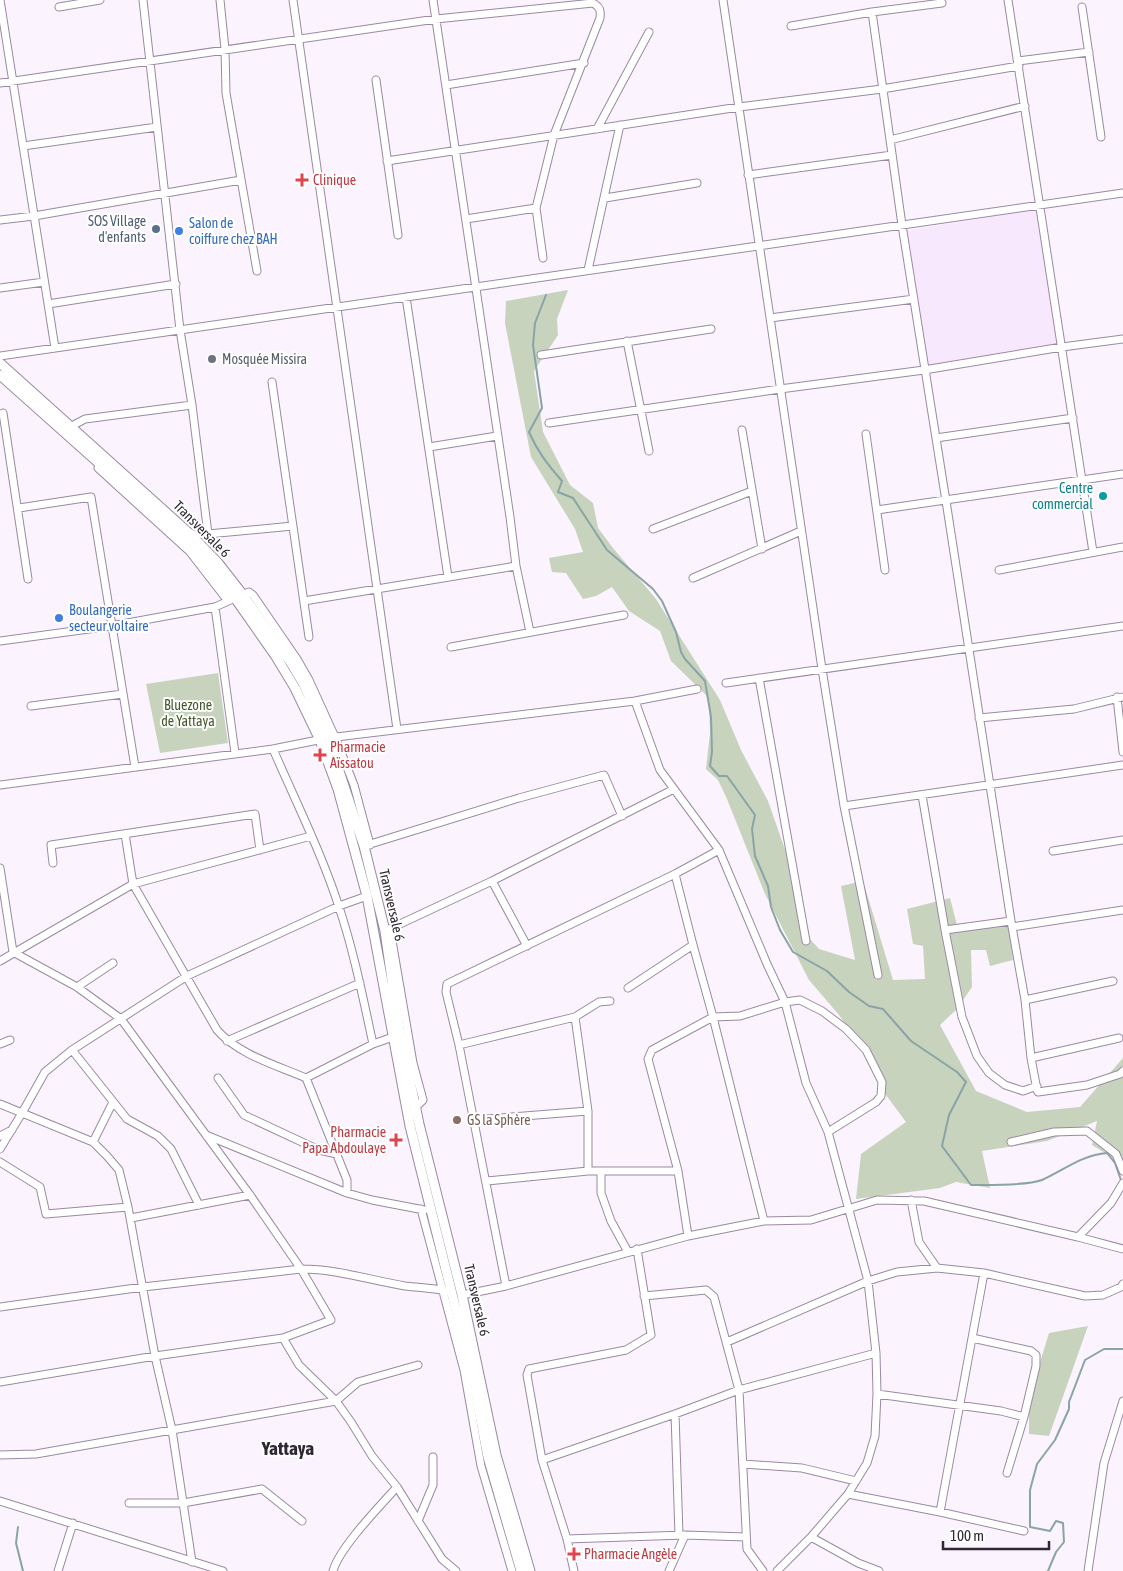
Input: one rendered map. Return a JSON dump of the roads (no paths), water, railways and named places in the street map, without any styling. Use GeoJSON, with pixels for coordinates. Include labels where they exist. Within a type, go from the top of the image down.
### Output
{"type":"FeatureCollection","features":[{"type":"Feature","properties":{"kind":"main road","name":"Transversale 6"},"geometry":{"type":"LineString","coordinates":[[0,363],[190,534],[218,563],[235,598],[294,661],[328,738],[367,845],[388,930],[416,1107],[462,1295],[496,1455],[530,1571]]}},
{"type":"Feature","properties":{"kind":"main road","name":"Transversale 6"},"geometry":{"type":"LineString","coordinates":[[0,375],[183,538],[211,567],[275,655],[328,738],[338,790],[367,896],[410,1126],[452,1292],[480,1436],[488,1457],[504,1530],[521,1571]]}},
{"type":"Feature","properties":{"kind":"street"},"geometry":{"type":"LineString","coordinates":[[0,0],[55,348]]}},
{"type":"Feature","properties":{"kind":"street"},"geometry":{"type":"LineString","coordinates":[[59,7],[100,0]]}},
{"type":"Feature","properties":{"kind":"street"},"geometry":{"type":"LineString","coordinates":[[143,0],[180,330],[192,405],[208,534]]}},
{"type":"Feature","properties":{"kind":"street"},"geometry":{"type":"LineString","coordinates":[[220,0],[225,49],[226,93],[257,271]]}},
{"type":"Feature","properties":{"kind":"street"},"geometry":{"type":"LineString","coordinates":[[293,0],[397,729]]}},
{"type":"Feature","properties":{"kind":"street"},"geometry":{"type":"LineString","coordinates":[[433,0],[516,566],[530,632]]}},
{"type":"Feature","properties":{"kind":"street"},"geometry":{"type":"LineString","coordinates":[[723,0],[822,669],[844,806],[878,975]]}},
{"type":"Feature","properties":{"kind":"street"},"geometry":{"type":"LineString","coordinates":[[1008,0],[1093,552]]}},
{"type":"Feature","properties":{"kind":"street"},"geometry":{"type":"LineString","coordinates":[[0,83],[436,19],[593,3],[601,11],[600,18],[584,63],[554,135],[536,208],[543,258]]}},
{"type":"Feature","properties":{"kind":"street"},"geometry":{"type":"LineString","coordinates":[[791,26],[872,12],[942,3]]}},
{"type":"Feature","properties":{"kind":"street"},"geometry":{"type":"LineString","coordinates":[[1082,7],[1101,137]]}},
{"type":"Feature","properties":{"kind":"street"},"geometry":{"type":"LineString","coordinates":[[872,12],[924,370],[1025,1000],[1031,1058],[1038,1092],[1087,1085],[1120,1074],[1123,1071]]}},
{"type":"Feature","properties":{"kind":"street"},"geometry":{"type":"LineString","coordinates":[[597,128],[649,32]]}},
{"type":"Feature","properties":{"kind":"street"},"geometry":{"type":"LineString","coordinates":[[387,161],[739,107],[882,90],[1018,63],[1089,52]]}},
{"type":"Feature","properties":{"kind":"street"},"geometry":{"type":"LineString","coordinates":[[446,85],[584,63]]}},
{"type":"Feature","properties":{"kind":"street"},"geometry":{"type":"LineString","coordinates":[[376,80],[398,235]]}},
{"type":"Feature","properties":{"kind":"street"},"geometry":{"type":"LineString","coordinates":[[890,140],[1025,106]]}},
{"type":"Feature","properties":{"kind":"street"},"geometry":{"type":"LineString","coordinates":[[588,270],[620,125]]}},
{"type":"Feature","properties":{"kind":"street"},"geometry":{"type":"LineString","coordinates":[[23,146],[157,127]]}},
{"type":"Feature","properties":{"kind":"street"},"geometry":{"type":"LineString","coordinates":[[748,175],[892,155]]}},
{"type":"Feature","properties":{"kind":"street"},"geometry":{"type":"LineString","coordinates":[[0,220],[34,216],[241,180]]}},
{"type":"Feature","properties":{"kind":"street"},"geometry":{"type":"LineString","coordinates":[[605,198],[697,183]]}},
{"type":"Feature","properties":{"kind":"street"},"geometry":{"type":"LineString","coordinates":[[0,356],[1123,193]]}},
{"type":"Feature","properties":{"kind":"street"},"geometry":{"type":"LineString","coordinates":[[466,219],[536,208]]}},
{"type":"Feature","properties":{"kind":"street"},"geometry":{"type":"LineString","coordinates":[[0,288],[44,282]]}},
{"type":"Feature","properties":{"kind":"street"},"geometry":{"type":"LineString","coordinates":[[48,304],[176,284]]}},
{"type":"Feature","properties":{"kind":"street"},"geometry":{"type":"LineString","coordinates":[[406,297],[448,577]]}},
{"type":"Feature","properties":{"kind":"street"},"geometry":{"type":"LineString","coordinates":[[770,318],[914,299]]}},
{"type":"Feature","properties":{"kind":"street"},"geometry":{"type":"LineString","coordinates":[[541,355],[711,329]]}},
{"type":"Feature","properties":{"kind":"street"},"geometry":{"type":"LineString","coordinates":[[549,423],[924,370],[1123,339]]}},
{"type":"Feature","properties":{"kind":"street"},"geometry":{"type":"LineString","coordinates":[[628,341],[650,451]]}},
{"type":"Feature","properties":{"kind":"street"},"geometry":{"type":"LineString","coordinates":[[272,382],[309,637]]}},
{"type":"Feature","properties":{"kind":"street"},"geometry":{"type":"LineString","coordinates":[[70,427],[85,419],[192,405]]}},
{"type":"Feature","properties":{"kind":"street"},"geometry":{"type":"LineString","coordinates":[[3,413],[19,508],[28,579]]}},
{"type":"Feature","properties":{"kind":"street"},"geometry":{"type":"LineString","coordinates":[[936,438],[1073,418]]}},
{"type":"Feature","properties":{"kind":"street"},"geometry":{"type":"LineString","coordinates":[[742,430],[762,549]]}},
{"type":"Feature","properties":{"kind":"street"},"geometry":{"type":"LineString","coordinates":[[866,434],[885,570]]}},
{"type":"Feature","properties":{"kind":"street"},"geometry":{"type":"LineString","coordinates":[[428,446],[497,436]]}},
{"type":"Feature","properties":{"kind":"street"},"geometry":{"type":"LineString","coordinates":[[877,510],[1123,474]]}},
{"type":"Feature","properties":{"kind":"street"},"geometry":{"type":"LineString","coordinates":[[653,529],[752,491]]}},
{"type":"Feature","properties":{"kind":"street"},"geometry":{"type":"LineString","coordinates":[[19,508],[92,497],[111,626],[135,767]]}},
{"type":"Feature","properties":{"kind":"street"},"geometry":{"type":"LineString","coordinates":[[190,534],[293,526]]}},
{"type":"Feature","properties":{"kind":"street"},"geometry":{"type":"LineString","coordinates":[[693,578],[801,531]]}},
{"type":"Feature","properties":{"kind":"street"},"geometry":{"type":"LineString","coordinates":[[1000,570],[1123,547]]}},
{"type":"Feature","properties":{"kind":"street"},"geometry":{"type":"LineString","coordinates":[[304,601],[516,566]]}},
{"type":"Feature","properties":{"kind":"street"},"geometry":{"type":"LineString","coordinates":[[0,641],[111,626],[215,607],[235,598]]}},
{"type":"Feature","properties":{"kind":"street"},"geometry":{"type":"LineString","coordinates":[[215,607],[235,753]]}},
{"type":"Feature","properties":{"kind":"street"},"geometry":{"type":"LineString","coordinates":[[451,646],[624,615]]}},
{"type":"Feature","properties":{"kind":"street"},"geometry":{"type":"LineString","coordinates":[[726,683],[1123,626]]}},
{"type":"Feature","properties":{"kind":"street"},"geometry":{"type":"LineString","coordinates":[[759,678],[806,941]]}},
{"type":"Feature","properties":{"kind":"street"},"geometry":{"type":"LineString","coordinates":[[0,785],[273,749],[328,738],[635,701],[697,689]]}},
{"type":"Feature","properties":{"kind":"street"},"geometry":{"type":"LineString","coordinates":[[31,706],[123,694]]}},
{"type":"Feature","properties":{"kind":"street"},"geometry":{"type":"LineString","coordinates":[[980,718],[1074,708],[1120,697],[1123,752]]}},
{"type":"Feature","properties":{"kind":"street"},"geometry":{"type":"LineString","coordinates":[[635,701],[660,770],[719,850],[785,1002],[806,1083],[828,1132],[868,1281],[876,1353],[876,1394],[875,1436],[867,1463],[848,1494],[811,1537],[779,1568]]}},
{"type":"Feature","properties":{"kind":"street"},"geometry":{"type":"LineString","coordinates":[[273,749],[339,906],[360,983],[373,1044]]}},
{"type":"Feature","properties":{"kind":"street"},"geometry":{"type":"LineString","coordinates":[[844,806],[1123,765]]}},
{"type":"Feature","properties":{"kind":"street"},"geometry":{"type":"LineString","coordinates":[[367,845],[519,798],[604,775],[622,816]]}},
{"type":"Feature","properties":{"kind":"street"},"geometry":{"type":"LineString","coordinates":[[388,930],[492,881],[674,789]]}},
{"type":"Feature","properties":{"kind":"street"},"geometry":{"type":"LineString","coordinates":[[922,795],[962,1017],[977,1056],[989,1073],[1005,1085],[1023,1091],[1037,1086]]}},
{"type":"Feature","properties":{"kind":"street"},"geometry":{"type":"LineString","coordinates":[[53,863],[51,845],[255,814],[260,850]]}},
{"type":"Feature","properties":{"kind":"street"},"geometry":{"type":"LineString","coordinates":[[125,834],[133,884],[217,1030],[226,1041],[240,1050],[306,1078],[347,1180],[347,1192]]}},
{"type":"Feature","properties":{"kind":"street"},"geometry":{"type":"LineString","coordinates":[[0,961],[133,884],[311,836]]}},
{"type":"Feature","properties":{"kind":"street"},"geometry":{"type":"LineString","coordinates":[[1053,851],[1123,840]]}},
{"type":"Feature","properties":{"kind":"street"},"geometry":{"type":"LineString","coordinates":[[506,1286],[487,1181],[446,992],[447,984],[675,874],[719,850]]}},
{"type":"Feature","properties":{"kind":"street"},"geometry":{"type":"LineString","coordinates":[[0,868],[13,952]]}},
{"type":"Feature","properties":{"kind":"street"},"geometry":{"type":"LineString","coordinates":[[675,874],[764,1221]]}},
{"type":"Feature","properties":{"kind":"street"},"geometry":{"type":"LineString","coordinates":[[492,881],[527,946]]}},
{"type":"Feature","properties":{"kind":"street"},"geometry":{"type":"LineString","coordinates":[[0,1150],[45,1072],[72,1050],[187,976],[339,906],[367,896]]}},
{"type":"Feature","properties":{"kind":"street"},"geometry":{"type":"LineString","coordinates":[[945,930],[1012,924],[1123,910]]}},
{"type":"Feature","properties":{"kind":"street"},"geometry":{"type":"LineString","coordinates":[[628,988],[693,945]]}},
{"type":"Feature","properties":{"kind":"street"},"geometry":{"type":"LineString","coordinates":[[0,1382],[155,1356],[283,1338],[331,1320],[301,1269],[250,1195],[121,1019],[77,986],[13,952]]}},
{"type":"Feature","properties":{"kind":"street"},"geometry":{"type":"LineString","coordinates":[[77,986],[113,963]]}},
{"type":"Feature","properties":{"kind":"street"},"geometry":{"type":"LineString","coordinates":[[1025,1000],[1113,981]]}},
{"type":"Feature","properties":{"kind":"street"},"geometry":{"type":"LineString","coordinates":[[226,1041],[360,983]]}},
{"type":"Feature","properties":{"kind":"street"},"geometry":{"type":"LineString","coordinates":[[688,1236],[678,1171],[648,1059],[652,1050],[713,1017],[740,1016],[785,1002],[800,1000],[822,1011],[846,1029],[866,1050],[882,1082],[882,1096],[876,1102],[828,1132]]}},
{"type":"Feature","properties":{"kind":"street"},"geometry":{"type":"LineString","coordinates":[[459,1046],[576,1017],[599,1002],[610,1001]]}},
{"type":"Feature","properties":{"kind":"street"},"geometry":{"type":"LineString","coordinates":[[576,1017],[588,1111],[588,1171]]}},
{"type":"Feature","properties":{"kind":"street"},"geometry":{"type":"LineString","coordinates":[[306,1078],[373,1044],[393,1037]]}},
{"type":"Feature","properties":{"kind":"street"},"geometry":{"type":"LineString","coordinates":[[1031,1058],[1118,1038]]}},
{"type":"Feature","properties":{"kind":"street"},"geometry":{"type":"LineString","coordinates":[[0,1044],[10,1040]]}},
{"type":"Feature","properties":{"kind":"street"},"geometry":{"type":"LineString","coordinates":[[72,1050],[127,1119],[158,1136],[170,1149],[199,1205]]}},
{"type":"Feature","properties":{"kind":"street"},"geometry":{"type":"LineString","coordinates":[[218,1078],[244,1115],[319,1150],[337,1154]]}},
{"type":"Feature","properties":{"kind":"street"},"geometry":{"type":"LineString","coordinates":[[93,1142],[113,1102]]}},
{"type":"Feature","properties":{"kind":"street"},"geometry":{"type":"LineString","coordinates":[[0,1104],[93,1142],[119,1170],[128,1207],[155,1356],[172,1430],[192,1562]]}},
{"type":"Feature","properties":{"kind":"street"},"geometry":{"type":"LineString","coordinates":[[474,1120],[588,1111]]}},
{"type":"Feature","properties":{"kind":"street"},"geometry":{"type":"LineString","coordinates":[[0,1136],[12,1130]]}},
{"type":"Feature","properties":{"kind":"street"},"geometry":{"type":"LineString","coordinates":[[1011,1142],[1054,1132],[1087,1131],[1116,1154],[1123,1171]]}},
{"type":"Feature","properties":{"kind":"street"},"geometry":{"type":"LineString","coordinates":[[206,1134],[347,1192],[372,1200],[420,1209],[431,1213]]}},
{"type":"Feature","properties":{"kind":"street"},"geometry":{"type":"LineString","coordinates":[[0,1162],[40,1187],[46,1214],[128,1207]]}},
{"type":"Feature","properties":{"kind":"street"},"geometry":{"type":"LineString","coordinates":[[487,1181],[588,1171],[678,1171]]}},
{"type":"Feature","properties":{"kind":"street"},"geometry":{"type":"LineString","coordinates":[[601,1171],[601,1193],[611,1221],[628,1252]]}},
{"type":"Feature","properties":{"kind":"street"},"geometry":{"type":"LineString","coordinates":[[1078,1237],[1111,1203],[1123,1183]]}},
{"type":"Feature","properties":{"kind":"street"},"geometry":{"type":"LineString","coordinates":[[130,1218],[250,1195]]}},
{"type":"Feature","properties":{"kind":"street"},"geometry":{"type":"LineString","coordinates":[[462,1295],[506,1286],[688,1236],[764,1221],[810,1220],[877,1200],[924,1200],[1078,1237],[1123,1250]]}},
{"type":"Feature","properties":{"kind":"street"},"geometry":{"type":"LineString","coordinates":[[911,1200],[919,1242],[937,1268]]}},
{"type":"Feature","properties":{"kind":"street"},"geometry":{"type":"LineString","coordinates":[[420,1209],[442,1289],[464,1356]]}},
{"type":"Feature","properties":{"kind":"street"},"geometry":{"type":"LineString","coordinates":[[574,1571],[567,1539],[542,1460],[527,1375],[529,1369],[626,1350],[651,1335],[637,1249]]}},
{"type":"Feature","properties":{"kind":"street"},"geometry":{"type":"LineString","coordinates":[[727,1342],[868,1281],[897,1272],[937,1268],[984,1273],[1085,1296],[1103,1295],[1122,1286]]}},
{"type":"Feature","properties":{"kind":"street"},"geometry":{"type":"LineString","coordinates":[[0,1307],[143,1287],[301,1269],[323,1269],[407,1286],[442,1289],[452,1292]]}},
{"type":"Feature","properties":{"kind":"street"},"geometry":{"type":"LineString","coordinates":[[940,1512],[984,1273]]}},
{"type":"Feature","properties":{"kind":"street"},"geometry":{"type":"LineString","coordinates":[[644,1296],[706,1290],[714,1297],[739,1390],[747,1550],[763,1571]]}},
{"type":"Feature","properties":{"kind":"street"},"geometry":{"type":"LineString","coordinates":[[283,1338],[299,1366],[336,1401],[372,1456],[397,1487],[442,1559],[456,1571]]}},
{"type":"Feature","properties":{"kind":"street"},"geometry":{"type":"LineString","coordinates":[[972,1338],[1030,1351],[1036,1355],[1036,1366],[1024,1417],[1007,1473]]}},
{"type":"Feature","properties":{"kind":"street"},"geometry":{"type":"LineString","coordinates":[[542,1460],[739,1390],[876,1353]]}},
{"type":"Feature","properties":{"kind":"street"},"geometry":{"type":"LineString","coordinates":[[0,1455],[36,1454],[336,1401],[358,1382],[418,1365]]}},
{"type":"Feature","properties":{"kind":"street"},"geometry":{"type":"LineString","coordinates":[[876,1394],[1002,1411],[1024,1417]]}},
{"type":"Feature","properties":{"kind":"street"},"geometry":{"type":"LineString","coordinates":[[1088,1571],[1104,1463],[1123,1401]]}},
{"type":"Feature","properties":{"kind":"street"},"geometry":{"type":"LineString","coordinates":[[670,1571],[682,1535],[675,1414]]}},
{"type":"Feature","properties":{"kind":"street"},"geometry":{"type":"LineString","coordinates":[[418,1521],[433,1485],[433,1457]]}},
{"type":"Feature","properties":{"kind":"street"},"geometry":{"type":"LineString","coordinates":[[742,1464],[802,1468],[856,1481]]}},
{"type":"Feature","properties":{"kind":"street"},"geometry":{"type":"LineString","coordinates":[[333,1571],[336,1562],[357,1533],[397,1487]]}},
{"type":"Feature","properties":{"kind":"street"},"geometry":{"type":"LineString","coordinates":[[129,1503],[183,1503],[262,1489],[302,1521]]}},
{"type":"Feature","properties":{"kind":"street"},"geometry":{"type":"LineString","coordinates":[[848,1494],[1024,1531]]}},
{"type":"Feature","properties":{"kind":"street"},"geometry":{"type":"LineString","coordinates":[[0,1501],[223,1571]]}},
{"type":"Feature","properties":{"kind":"street"},"geometry":{"type":"LineString","coordinates":[[58,1571],[73,1524]]}},
{"type":"Feature","properties":{"kind":"street"},"geometry":{"type":"LineString","coordinates":[[504,1530],[512,1571]]}},
{"type":"Feature","properties":{"kind":"street"},"geometry":{"type":"LineString","coordinates":[[567,1539],[682,1535],[746,1537]]}},
{"type":"Feature","properties":{"kind":"street"},"geometry":{"type":"LineString","coordinates":[[811,1537],[858,1563],[879,1571]]}},
{"type":"Feature","properties":{"kind":"street"},"geometry":{"type":"LineString","coordinates":[[779,1568],[790,1571]]}},
{"type":"Feature","properties":{"kind":"waterway"},"geometry":{"type":"LineString","coordinates":[[546,295],[535,323],[533,345],[542,408],[529,432],[543,458],[562,481],[558,492],[573,498],[607,550],[653,589],[662,601],[676,632],[681,652],[705,681],[711,717],[712,752],[710,766],[719,776],[727,776],[755,815],[752,829],[755,856],[768,886],[771,907],[780,930],[793,952],[827,971],[849,992],[869,1006],[883,1009],[911,1041],[957,1072],[966,1082],[949,1115],[942,1146],[971,1185],[1007,1185],[1035,1182],[1081,1160],[1107,1153],[1115,1163],[1122,1183]]}},
{"type":"Feature","properties":{"kind":"waterway"},"geometry":{"type":"LineString","coordinates":[[1048,1571],[1056,1552],[1064,1542],[1063,1523],[1056,1521],[1050,1531],[1030,1527],[1030,1490],[1037,1464],[1055,1440],[1069,1409],[1069,1402],[1085,1360],[1104,1349],[1123,1349]]}},
{"type":"Feature","properties":{"kind":"waterway"},"geometry":{"type":"LineString","coordinates":[[18,1527],[16,1543],[23,1571]]}},
{"type":"Feature","properties":{"kind":"place","name":"Clinique"},"geometry":{"type":"Point","coordinates":[302,180]}},
{"type":"Feature","properties":{"kind":"place","name":"SOS Village d'enfants"},"geometry":{"type":"Point","coordinates":[156,229]}},
{"type":"Feature","properties":{"kind":"place","name":"Salon de coiffure chez BAH"},"geometry":{"type":"Point","coordinates":[179,231]}},
{"type":"Feature","properties":{"kind":"place","name":"Mosquée Missira"},"geometry":{"type":"Point","coordinates":[212,359]}},
{"type":"Feature","properties":{"kind":"place","name":"Centre commercial"},"geometry":{"type":"Point","coordinates":[1103,496]}},
{"type":"Feature","properties":{"kind":"place","name":"Boulangerie secteur voltaire"},"geometry":{"type":"Point","coordinates":[59,618]}},
{"type":"Feature","properties":{"kind":"place","name":"Pharmacie Aïssatou"},"geometry":{"type":"Point","coordinates":[320,755]}},
{"type":"Feature","properties":{"kind":"place","name":"GS la Sphère"},"geometry":{"type":"Point","coordinates":[457,1120]}},
{"type":"Feature","properties":{"kind":"place","name":"Pharmacie Papa Abdoulaye"},"geometry":{"type":"Point","coordinates":[396,1140]}},
{"type":"Feature","properties":{"kind":"place","name":"Pharmacie Angèle"},"geometry":{"type":"Point","coordinates":[574,1554]}},
{"type":"Feature","properties":{"kind":"district","name":"Yattaya"},"geometry":{"type":"Point","coordinates":[288,1448]}},
{"type":"Feature","properties":{"kind":"park label","name":"Bluezone de Yattaya"},"geometry":{"type":"Point","coordinates":[188,714]}}]}
